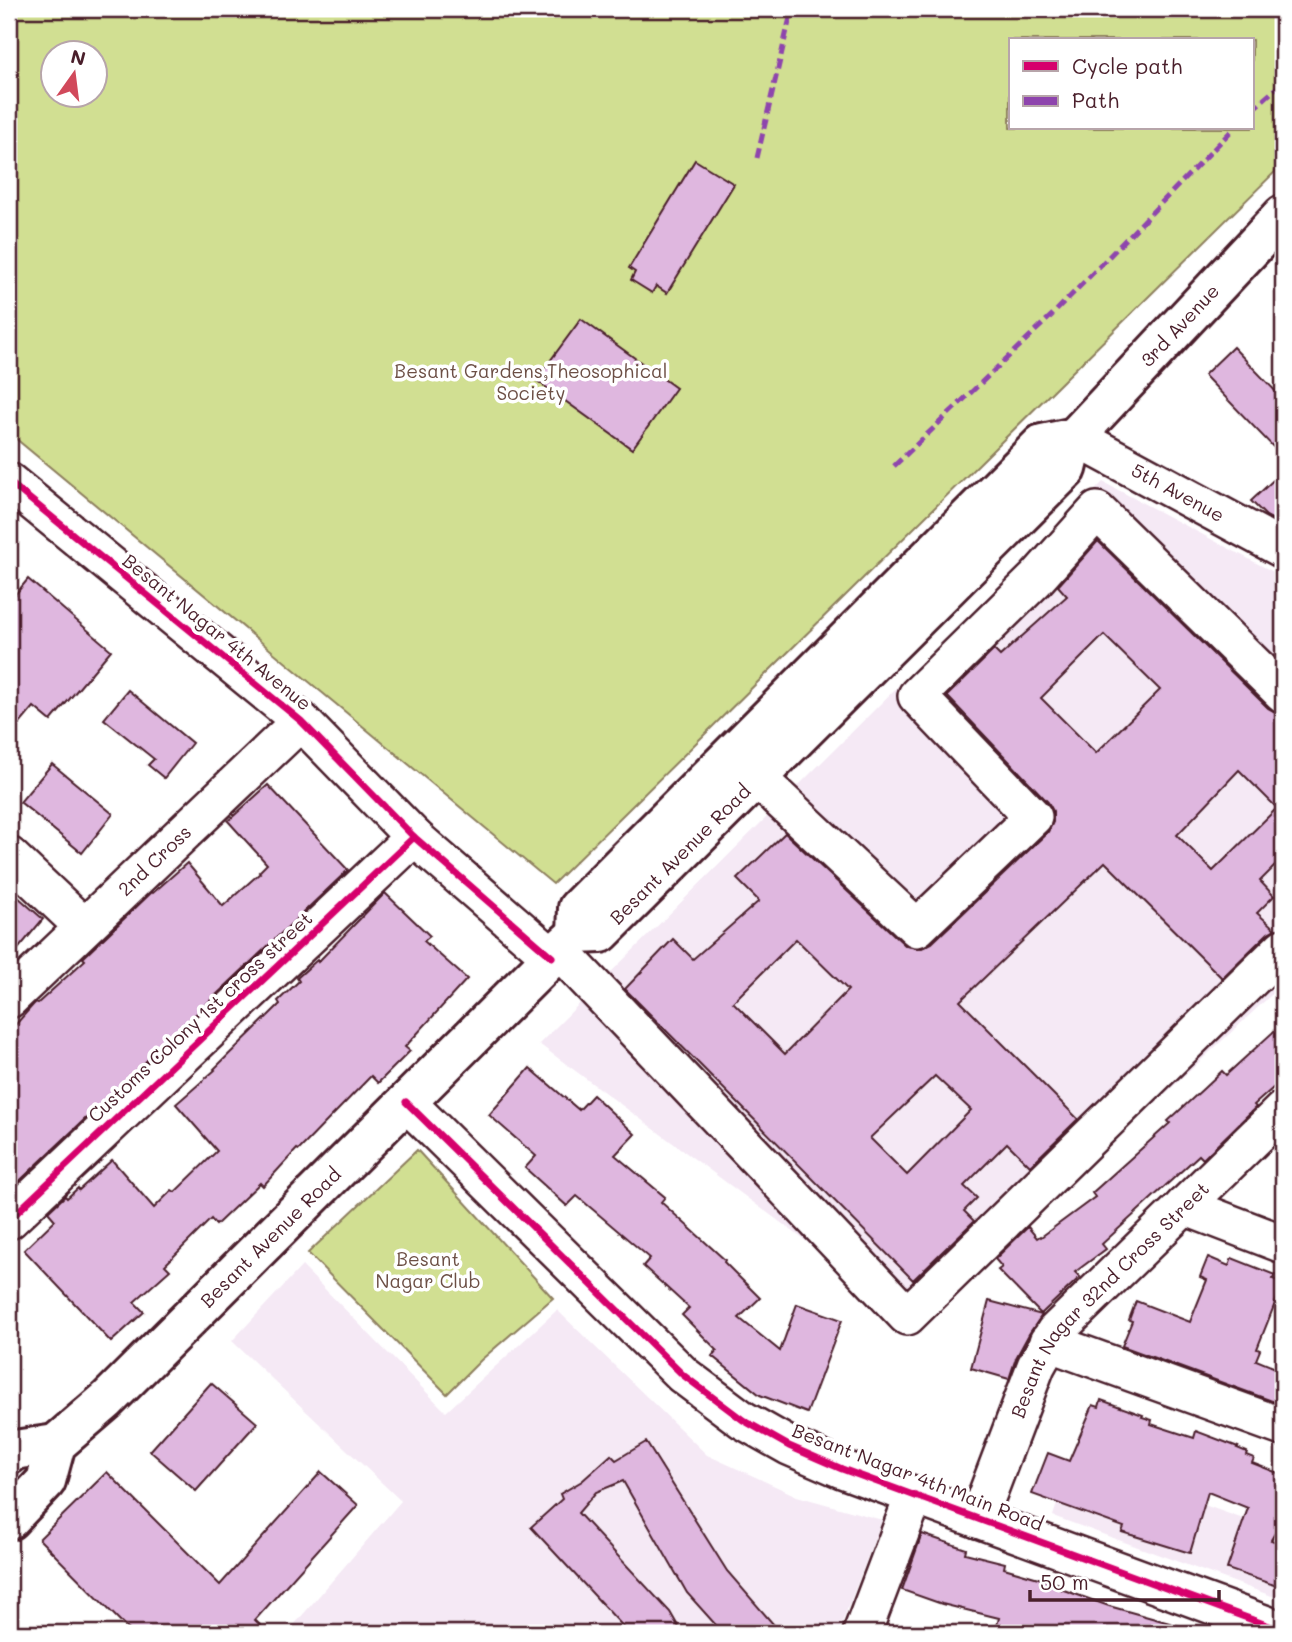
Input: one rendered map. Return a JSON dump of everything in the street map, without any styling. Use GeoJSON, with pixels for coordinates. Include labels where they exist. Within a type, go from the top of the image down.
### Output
{"type":"FeatureCollection","features":[{"type":"Feature","properties":{"kind":"main road","name":"3rd Avenue"},"geometry":{"type":"LineString","coordinates":[[1075,436],[1283,215]]}},
{"type":"Feature","properties":{"kind":"main road","name":"Besant Avenue Road"},"geometry":{"type":"LineString","coordinates":[[56,1444],[107,1400],[563,947],[601,933],[1067,469],[1075,436]]}},
{"type":"Feature","properties":{"kind":"main road"},"geometry":{"type":"LineString","coordinates":[[563,947],[578,908],[1042,444],[1075,436]]}},
{"type":"Feature","properties":{"kind":"main road"},"geometry":{"type":"LineString","coordinates":[[9,1455],[14,1450],[56,1444],[46,1481],[9,1520]]}},
{"type":"Feature","properties":{"kind":"street","name":"5th Avenue"},"geometry":{"type":"LineString","coordinates":[[1075,436],[1283,549]]}},
{"type":"Feature","properties":{"kind":"street","name":"Besant Nagar 4th Avenue"},"geometry":{"type":"LineString","coordinates":[[9,482],[301,721],[414,837],[563,947],[907,1316],[1283,948]]}},
{"type":"Feature","properties":{"kind":"street"},"geometry":{"type":"LineString","coordinates":[[757,778],[917,928],[1033,817],[917,696],[1036,579],[1097,511],[1283,693]]}},
{"type":"Feature","properties":{"kind":"street","name":"2nd Cross"},"geometry":{"type":"LineString","coordinates":[[9,999],[301,721]]}},
{"type":"Feature","properties":{"kind":"street","name":"Customs Colony 1st cross street"},"geometry":{"type":"LineString","coordinates":[[9,1220],[414,837]]}},
{"type":"Feature","properties":{"kind":"street"},"geometry":{"type":"LineString","coordinates":[[9,856],[84,927]]}},
{"type":"Feature","properties":{"kind":"street","name":"Besant Nagar 4th Main Road"},"geometry":{"type":"LineString","coordinates":[[406,1102],[683,1375],[743,1420],[789,1446],[842,1469],[1283,1631]]}},
{"type":"Feature","properties":{"kind":"street","name":"Besant Nagar 32nd Cross Street"},"geometry":{"type":"LineString","coordinates":[[978,1519],[1036,1366],[1055,1332],[1283,1110]]}},
{"type":"Feature","properties":{"kind":"street"},"geometry":{"type":"LineString","coordinates":[[1184,1206],[1283,1244]]}},
{"type":"Feature","properties":{"kind":"street"},"geometry":{"type":"LineString","coordinates":[[1048,1342],[1283,1427]]}},
{"type":"Feature","properties":{"kind":"street"},"geometry":{"type":"LineString","coordinates":[[862,1633],[914,1496]]}},
{"type":"Feature","properties":{"kind":"shaded area"},"geometry":{"type":"Polygon","coordinates":[[[1103,482],[1283,577],[1283,984],[918,1324],[539,1044],[1103,482]]]}},
{"type":"Feature","properties":{"kind":"shaded area"},"geometry":{"type":"Polygon","coordinates":[[[302,1266],[446,1412],[557,1310],[707,1455],[797,1496],[882,1520],[838,1633],[287,1633],[401,1501],[232,1341],[302,1266]]]}},
{"type":"Feature","properties":{"kind":"shaded area"},"geometry":{"type":"Polygon","coordinates":[[[1072,1458],[1283,1533],[1283,1600],[1053,1516],[1072,1458]]]}},
{"type":"Feature","properties":{"kind":"green space","name":"Besant Gardens,Theosophical Society"},"geometry":{"type":"Polygon","coordinates":[[[9,9],[1283,9],[1283,164],[553,884],[9,433],[9,9]]]}},
{"type":"Feature","properties":{"kind":"green space","name":"Besant Nagar Club"},"geometry":{"type":"Polygon","coordinates":[[[417,1150],[553,1298],[481,1360],[447,1394],[308,1253],[417,1150]]]}},
{"type":"Feature","properties":{"kind":"building"},"geometry":{"type":"Polygon","coordinates":[[[695,160],[734,184],[667,293],[656,286],[652,293],[631,280],[635,272],[629,268],[695,160]]]}},
{"type":"Feature","properties":{"kind":"building"},"geometry":{"type":"Polygon","coordinates":[[[581,319],[676,388],[632,449],[536,380],[581,319]]]}},
{"type":"Feature","properties":{"kind":"building"},"geometry":{"type":"Polygon","coordinates":[[[1233,347],[1283,399],[1283,457],[1204,375],[1233,347]]]}},
{"type":"Feature","properties":{"kind":"building"},"geometry":{"type":"Polygon","coordinates":[[[1283,471],[1283,525],[1266,516],[1251,501],[1283,471]]]}},
{"type":"Feature","properties":{"kind":"building"},"geometry":{"type":"Polygon","coordinates":[[[1098,541],[1268,708],[1283,714],[1283,858],[1260,881],[1274,896],[1257,913],[1275,929],[1222,978],[1105,862],[960,1001],[1078,1119],[1030,1166],[1007,1143],[964,1186],[977,1198],[964,1211],[974,1221],[913,1280],[625,989],[673,939],[693,959],[759,901],[737,879],[785,833],[906,946],[922,948],[932,943],[1048,832],[1053,822],[1053,811],[1048,802],[947,696],[994,650],[1000,656],[1067,596],[1058,586],[1098,541]],[[1104,635],[1041,698],[1096,753],[1160,690],[1104,635]],[[1239,770],[1177,835],[1213,871],[1277,808],[1239,770]],[[796,939],[733,1002],[785,1054],[848,990],[796,939]],[[935,1076],[870,1138],[907,1175],[971,1110],[935,1076]]]}},
{"type":"Feature","properties":{"kind":"building"},"geometry":{"type":"Polygon","coordinates":[[[28,579],[111,650],[51,721],[34,707],[9,737],[9,602],[28,579]]]}},
{"type":"Feature","properties":{"kind":"building"},"geometry":{"type":"Polygon","coordinates":[[[128,690],[192,743],[164,778],[148,765],[154,759],[104,719],[128,690]]]}},
{"type":"Feature","properties":{"kind":"building"},"geometry":{"type":"Polygon","coordinates":[[[52,764],[113,814],[82,853],[20,802],[52,764]]]}},
{"type":"Feature","properties":{"kind":"building"},"geometry":{"type":"Polygon","coordinates":[[[268,785],[348,870],[9,1191],[9,1032],[36,1002],[85,960],[83,958],[152,892],[187,863],[223,906],[260,873],[267,864],[228,821],[268,785]]]}},
{"type":"Feature","properties":{"kind":"building"},"geometry":{"type":"Polygon","coordinates":[[[9,889],[43,919],[9,960],[9,889]]]}},
{"type":"Feature","properties":{"kind":"building"},"geometry":{"type":"Polygon","coordinates":[[[385,893],[430,936],[424,941],[467,979],[405,1047],[410,1051],[378,1083],[371,1076],[263,1186],[260,1183],[216,1225],[211,1219],[165,1265],[170,1270],[134,1302],[144,1312],[111,1342],[24,1250],[55,1220],[48,1212],[65,1196],[67,1198],[78,1188],[79,1190],[112,1160],[154,1208],[172,1190],[175,1192],[217,1151],[176,1104],[215,1070],[280,1004],[278,1001],[299,981],[297,978],[317,960],[318,962],[385,893]]]}},
{"type":"Feature","properties":{"kind":"building"},"geometry":{"type":"Polygon","coordinates":[[[1283,1023],[1283,1079],[1254,1105],[1256,1107],[1203,1159],[1199,1155],[1102,1244],[1106,1249],[1075,1272],[1080,1277],[1041,1314],[998,1270],[1002,1267],[995,1259],[1028,1227],[1037,1238],[1041,1237],[1095,1197],[1092,1193],[1170,1123],[1168,1121],[1222,1071],[1226,1075],[1283,1023]]]}},
{"type":"Feature","properties":{"kind":"building"},"geometry":{"type":"Polygon","coordinates":[[[530,1068],[579,1110],[593,1095],[635,1134],[615,1155],[665,1197],[661,1202],[725,1260],[760,1298],[739,1318],[780,1351],[797,1304],[842,1320],[807,1413],[760,1395],[712,1356],[717,1350],[682,1315],[689,1308],[643,1266],[650,1258],[577,1196],[567,1206],[525,1168],[536,1156],[489,1115],[530,1068]]]}},
{"type":"Feature","properties":{"kind":"building"},"geometry":{"type":"Polygon","coordinates":[[[1208,1257],[1229,1266],[1232,1258],[1275,1275],[1273,1279],[1283,1283],[1257,1349],[1260,1350],[1256,1360],[1283,1371],[1283,1405],[1122,1346],[1132,1321],[1129,1320],[1136,1301],[1190,1322],[1207,1280],[1200,1277],[1208,1257]]]}},
{"type":"Feature","properties":{"kind":"building"},"geometry":{"type":"Polygon","coordinates":[[[989,1301],[1042,1315],[1016,1358],[1009,1379],[971,1368],[989,1301]]]}},
{"type":"Feature","properties":{"kind":"building"},"geometry":{"type":"Polygon","coordinates":[[[211,1383],[257,1423],[196,1491],[150,1451],[211,1383]]]}},
{"type":"Feature","properties":{"kind":"building"},"geometry":{"type":"Polygon","coordinates":[[[1101,1400],[1143,1415],[1142,1417],[1152,1420],[1151,1424],[1194,1438],[1196,1431],[1238,1447],[1254,1458],[1252,1463],[1283,1475],[1283,1519],[1271,1540],[1283,1544],[1283,1588],[1227,1569],[1248,1508],[1208,1492],[1190,1553],[1122,1532],[1124,1527],[1032,1494],[1048,1453],[1069,1461],[1093,1405],[1099,1407],[1101,1400]]]}},
{"type":"Feature","properties":{"kind":"building"},"geometry":{"type":"Polygon","coordinates":[[[646,1442],[727,1571],[781,1633],[723,1633],[687,1593],[623,1481],[596,1492],[578,1513],[670,1612],[682,1633],[629,1633],[531,1527],[562,1499],[560,1494],[582,1481],[611,1455],[616,1460],[646,1442]]]}},
{"type":"Feature","properties":{"kind":"building"},"geometry":{"type":"Polygon","coordinates":[[[107,1472],[220,1585],[321,1472],[358,1505],[255,1620],[268,1633],[132,1633],[39,1539],[107,1472]]]}},
{"type":"Feature","properties":{"kind":"building"},"geometry":{"type":"Polygon","coordinates":[[[922,1534],[966,1549],[965,1553],[1005,1563],[1004,1568],[1059,1584],[1058,1588],[1109,1606],[1184,1627],[1184,1633],[1027,1633],[997,1625],[999,1618],[942,1604],[902,1590],[922,1534]]]}},
{"type":"Feature","properties":{"kind":"marked path"},"geometry":{"type":"LineString","coordinates":[[757,158],[792,9]]}},
{"type":"Feature","properties":{"kind":"marked path"},"geometry":{"type":"LineString","coordinates":[[1254,108],[1283,82]]}},
{"type":"Feature","properties":{"kind":"marked path"},"geometry":{"type":"LineString","coordinates":[[894,466],[1052,315],[1232,130]]}},
{"type":"Feature","properties":{"kind":"cycle path"},"geometry":{"type":"LineString","coordinates":[[9,482],[301,721],[414,837],[552,957]]}},
{"type":"Feature","properties":{"kind":"cycle path"},"geometry":{"type":"LineString","coordinates":[[9,1220],[414,837]]}},
{"type":"Feature","properties":{"kind":"cycle path"},"geometry":{"type":"LineString","coordinates":[[406,1102],[683,1375],[743,1420],[789,1446],[842,1469],[1283,1631]]}}]}
